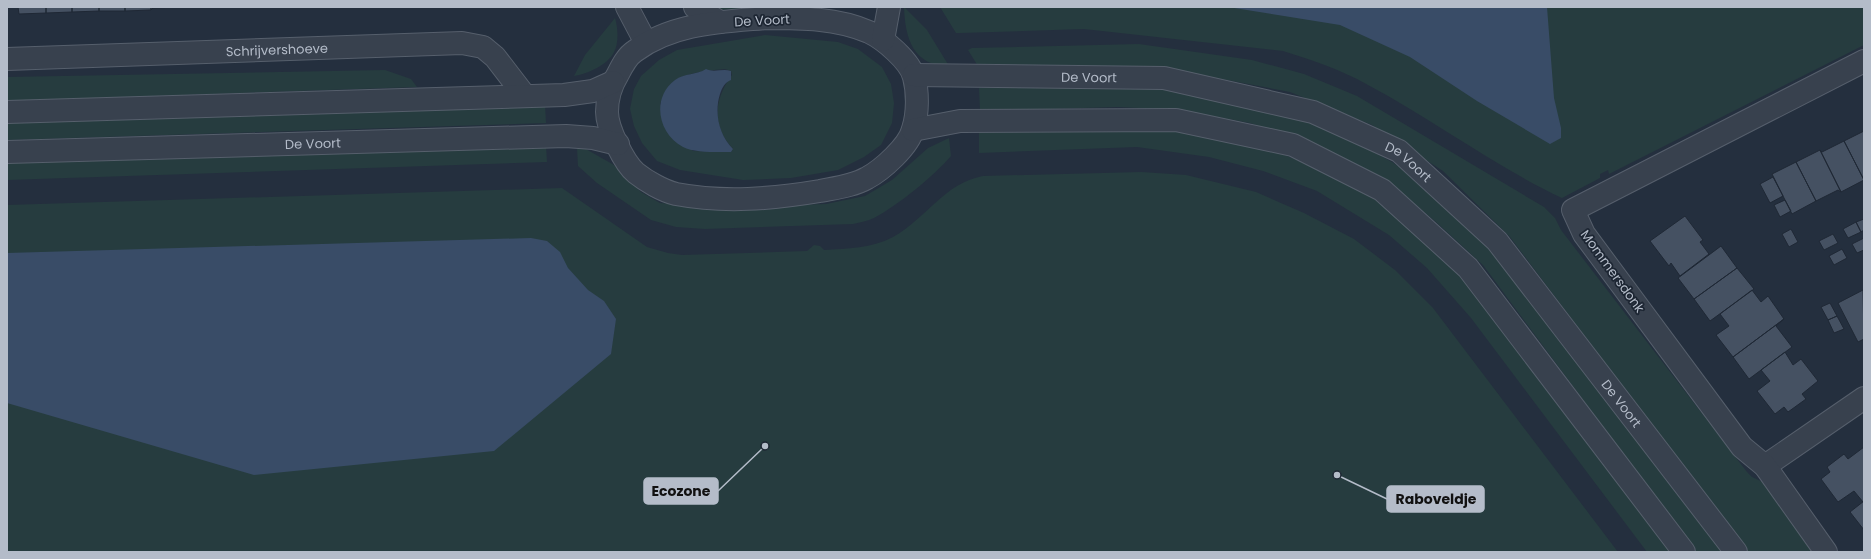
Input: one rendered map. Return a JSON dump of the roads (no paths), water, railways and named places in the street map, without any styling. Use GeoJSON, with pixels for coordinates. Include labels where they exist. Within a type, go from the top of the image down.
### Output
{"type":"FeatureCollection","features":[{"type":"Feature","properties":{"kind":"street"},"geometry":{"type":"LineString","coordinates":[[627,7],[646,44]]}},
{"type":"Feature","properties":{"kind":"street"},"geometry":{"type":"LineString","coordinates":[[695,7],[720,22]]}},
{"type":"Feature","properties":{"kind":"street"},"geometry":{"type":"LineString","coordinates":[[883,40],[889,7]]}},
{"type":"Feature","properties":{"kind":"street","name":"De Voort"},"geometry":{"type":"LineString","coordinates":[[833,14],[847,24],[871,33],[883,40],[899,54],[914,75],[916,103],[913,130],[896,156],[866,179],[841,187],[776,198],[710,199],[673,193],[635,172],[610,128],[607,113],[613,82],[632,53],[646,44],[666,33],[686,27],[720,22],[833,14]]}},
{"type":"Feature","properties":{"kind":"street","name":"Schrijvershoeve"},"geometry":{"type":"LineString","coordinates":[[7,59],[462,43],[483,47],[495,57],[525,96]]}},
{"type":"Feature","properties":{"kind":"street","name":"Mommersdonk"},"geometry":{"type":"LineString","coordinates":[[1826,552],[1765,466],[1742,447],[1584,234],[1573,210],[1864,61]]}},
{"type":"Feature","properties":{"kind":"street","name":"De Voort"},"geometry":{"type":"LineString","coordinates":[[914,75],[1164,78],[1313,112],[1399,152],[1497,241],[1736,552]]}},
{"type":"Feature","properties":{"kind":"street"},"geometry":{"type":"LineString","coordinates":[[7,112],[564,95],[593,91],[613,82]]}},
{"type":"Feature","properties":{"kind":"street"},"geometry":{"type":"LineString","coordinates":[[913,130],[960,121],[1176,120],[1293,145],[1382,190],[1468,268],[1684,552]]}},
{"type":"Feature","properties":{"kind":"street","name":"De Voort"},"geometry":{"type":"LineString","coordinates":[[7,152],[566,136],[593,138],[618,144]]}},
{"type":"Feature","properties":{"kind":"street"},"geometry":{"type":"LineString","coordinates":[[1765,466],[1864,398]]}},
{"type":"Feature","properties":{"kind":"water"},"geometry":{"type":"Polygon","coordinates":[[[1228,7],[1547,7],[1554,98],[1561,128],[1561,138],[1550,144],[1477,101],[1410,57],[1340,25],[1228,7]]]}},
{"type":"Feature","properties":{"kind":"water"},"geometry":{"type":"Polygon","coordinates":[[[706,69],[712,71],[731,71],[731,80],[725,84],[720,94],[718,101],[718,116],[724,137],[733,149],[731,152],[706,152],[688,149],[674,141],[663,125],[660,106],[667,88],[679,78],[706,69]]]}},
{"type":"Feature","properties":{"kind":"water"},"geometry":{"type":"Polygon","coordinates":[[[531,238],[547,241],[560,252],[568,268],[588,290],[604,301],[616,319],[611,354],[494,451],[254,475],[7,403],[7,253],[531,238]]]}},
{"type":"Feature","properties":{"kind":"place","name":"Ecozone"},"geometry":{"type":"Point","coordinates":[765,446]}},
{"type":"Feature","properties":{"kind":"place","name":"Raboveldje"},"geometry":{"type":"Point","coordinates":[1337,475]}}]}
